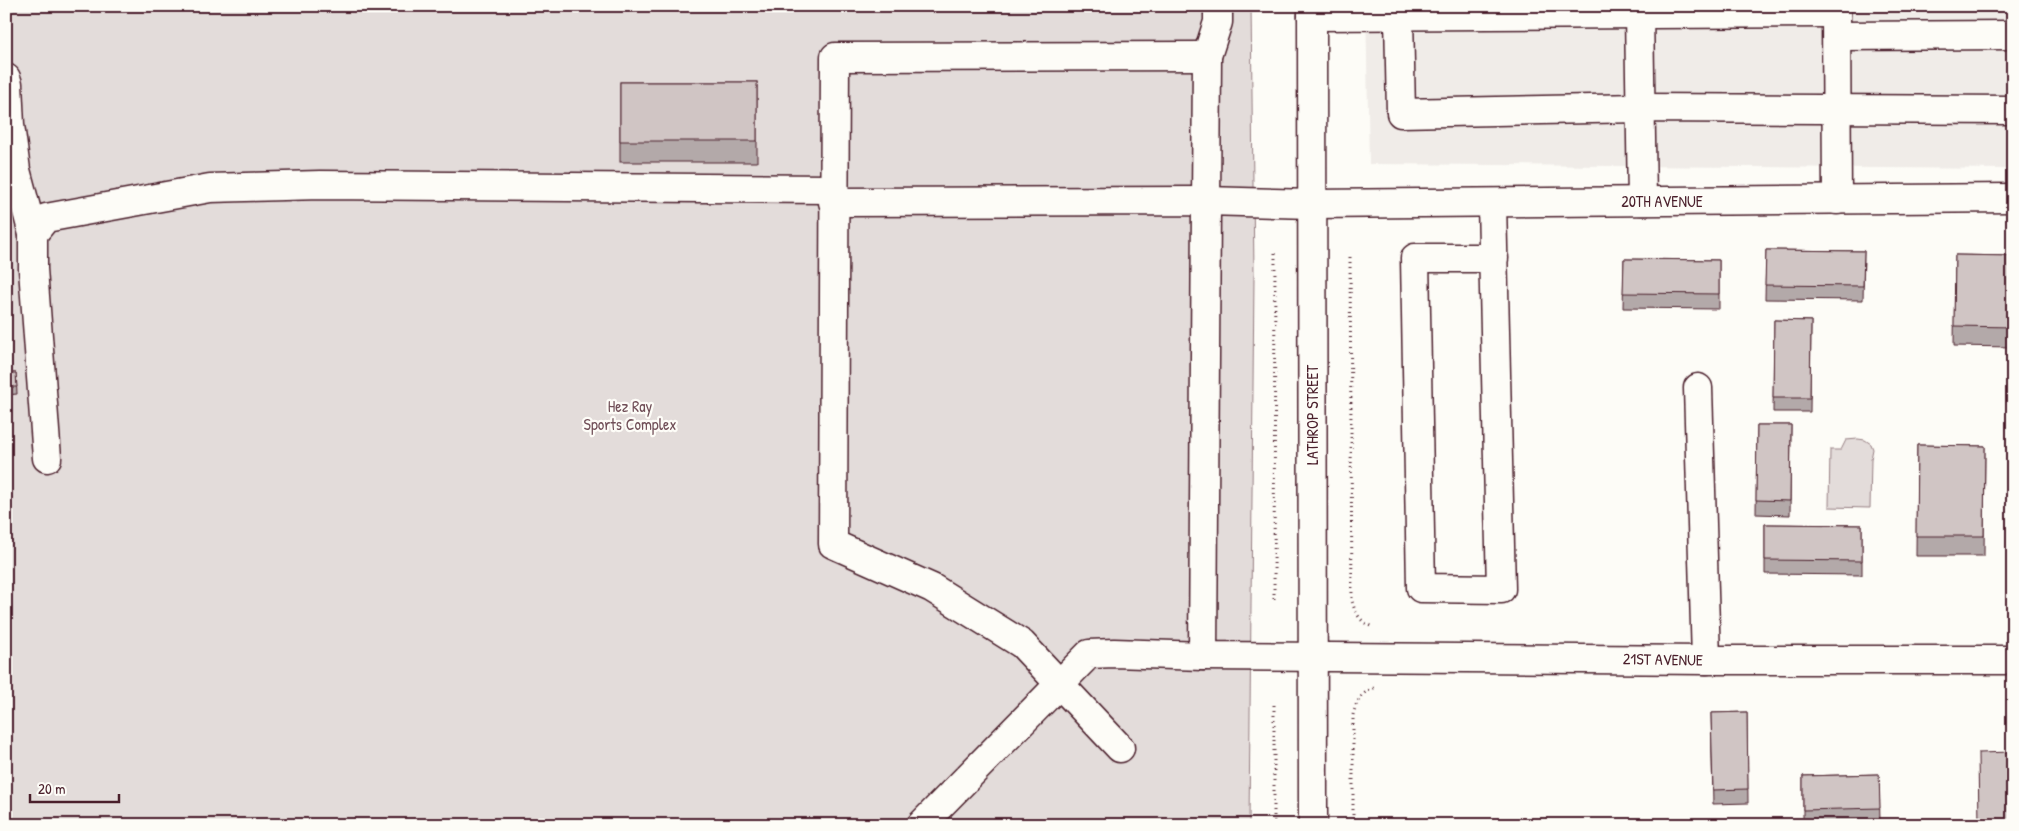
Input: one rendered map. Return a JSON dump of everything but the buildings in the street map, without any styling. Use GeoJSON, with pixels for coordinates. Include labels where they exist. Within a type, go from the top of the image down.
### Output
{"type":"FeatureCollection","features":[{"type":"Feature","properties":{"kind":"street"},"geometry":{"type":"LineString","coordinates":[[1203,656],[1207,56],[1218,22],[1218,6]]}},
{"type":"Feature","properties":{"kind":"street"},"geometry":{"type":"LineString","coordinates":[[1312,11],[1837,18],[2013,36]]}},
{"type":"Feature","properties":{"kind":"street","name":"LATHROP STREET"},"geometry":{"type":"LineString","coordinates":[[1312,11],[1313,825]]}},
{"type":"Feature","properties":{"kind":"street"},"geometry":{"type":"LineString","coordinates":[[1397,11],[1401,113],[1640,108],[2013,110]]}},
{"type":"Feature","properties":{"kind":"street"},"geometry":{"type":"LineString","coordinates":[[1639,14],[1642,201]]}},
{"type":"Feature","properties":{"kind":"street"},"geometry":{"type":"LineString","coordinates":[[1837,18],[1837,200]]}},
{"type":"Feature","properties":{"kind":"street"},"geometry":{"type":"LineString","coordinates":[[1120,748],[1022,644],[941,593],[833,544],[835,57],[1207,56]]}},
{"type":"Feature","properties":{"kind":"street"},"geometry":{"type":"LineString","coordinates":[[6,78],[16,170],[32,234],[32,269],[47,458]]}},
{"type":"Feature","properties":{"kind":"street","name":"20TH AVENUE"},"geometry":{"type":"LineString","coordinates":[[32,234],[46,218],[210,188],[330,185],[1312,204],[2013,198]]}},
{"type":"Feature","properties":{"kind":"street"},"geometry":{"type":"LineString","coordinates":[[1492,203],[1494,258],[1501,589],[1421,588],[1414,258],[1494,258]]}},
{"type":"Feature","properties":{"kind":"street"},"geometry":{"type":"LineString","coordinates":[[1698,388],[1706,660]]}},
{"type":"Feature","properties":{"kind":"street","name":"21ST AVENUE"},"geometry":{"type":"LineString","coordinates":[[921,825],[1088,654],[1706,660],[2013,660]]}},
{"type":"Feature","properties":{"kind":"path"},"geometry":{"type":"LineString","coordinates":[[1274,599],[1275,253]]}},
{"type":"Feature","properties":{"kind":"path"},"geometry":{"type":"LineString","coordinates":[[1350,257],[1352,592],[1354,613],[1367,625],[1380,628]]}},
{"type":"Feature","properties":{"kind":"path"},"geometry":{"type":"LineString","coordinates":[[1353,825],[1353,715],[1358,700],[1365,692],[1377,687]]}},
{"type":"Feature","properties":{"kind":"path"},"geometry":{"type":"LineString","coordinates":[[1353,698],[1358,700]]}},
{"type":"Feature","properties":{"kind":"path"},"geometry":{"type":"LineString","coordinates":[[1274,706],[1274,825]]}},
{"type":"Feature","properties":{"kind":"shaded area"},"geometry":{"type":"Polygon","coordinates":[[[1366,6],[2013,6],[2013,169],[1369,164],[1366,6]]]}},
{"type":"Feature","properties":{"kind":"green space","name":"Hez Ray Sports Complex"},"geometry":{"type":"Polygon","coordinates":[[[6,6],[1251,6],[1254,275],[1249,825],[6,825],[6,6]]]}},
{"type":"Feature","properties":{"kind":"green space"},"geometry":{"type":"Polygon","coordinates":[[[1846,440],[1865,440],[1871,444],[1873,449],[1870,508],[1829,507],[1830,450],[1841,450],[1846,440]]]}}]}
